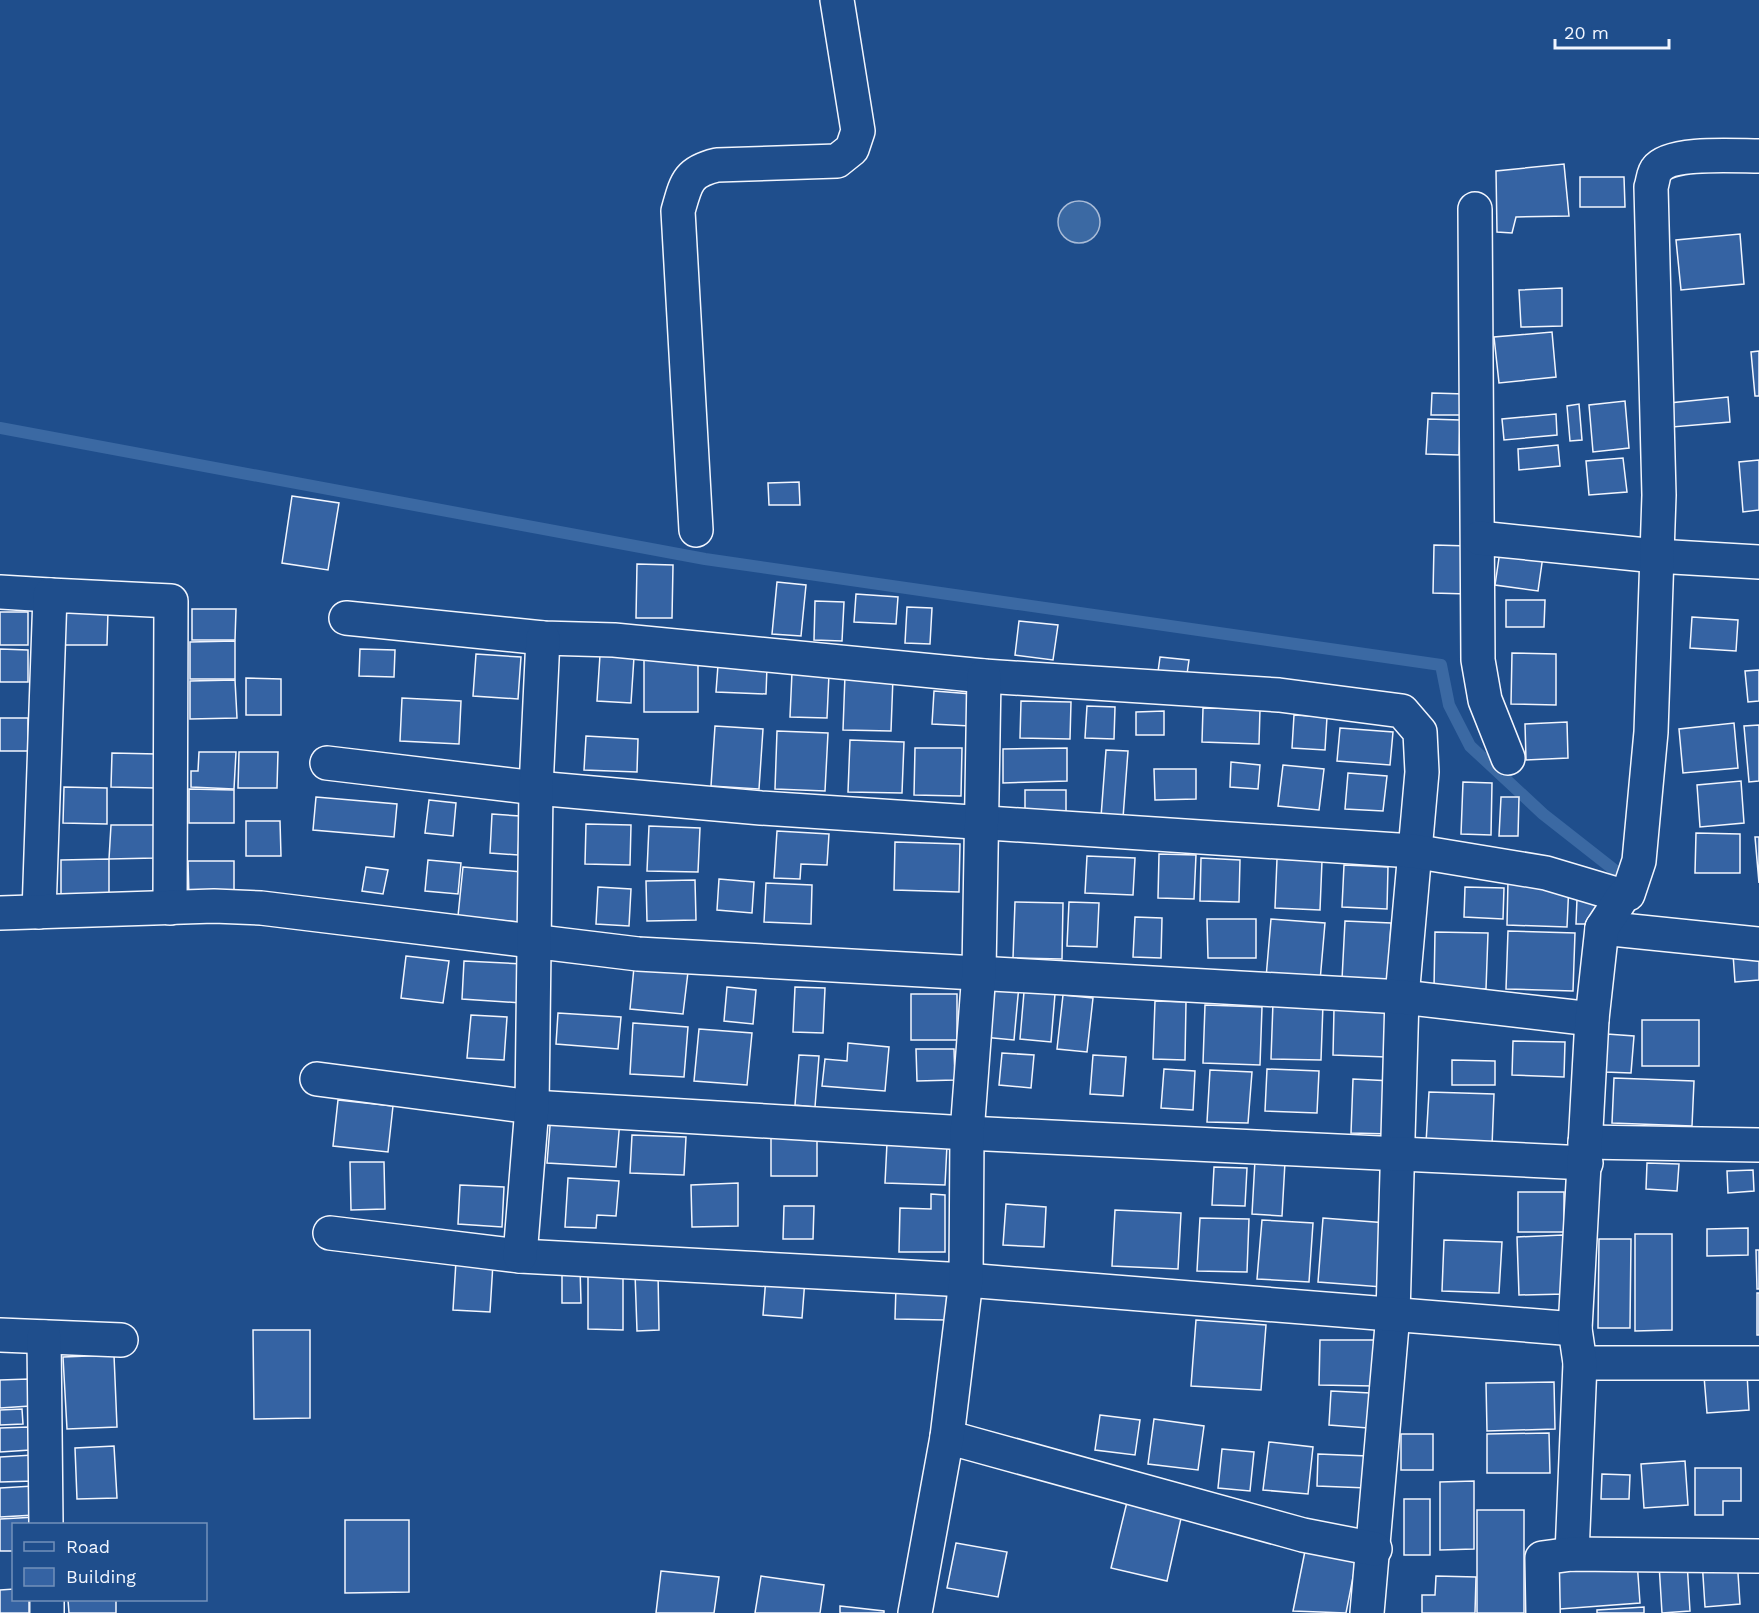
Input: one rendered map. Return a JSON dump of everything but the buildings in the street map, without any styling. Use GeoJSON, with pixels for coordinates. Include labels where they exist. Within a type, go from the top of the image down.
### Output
{"type":"FeatureCollection","features":[{"type":"Feature","properties":{"kind":"street"},"geometry":{"type":"LineString","coordinates":[[696,530],[678,211],[685,187],[698,170],[717,165],[837,161],[852,149],[858,131],[837,0]]}},
{"type":"Feature","properties":{"kind":"street"},"geometry":{"type":"LineString","coordinates":[[1572,1554],[1580,1363],[1575,1329],[1592,1019],[1602,928],[1623,897],[1628,894],[1640,849],[1651,732],[1659,495],[1651,187],[1656,170],[1665,162],[1683,157],[1759,156]]}},
{"type":"Feature","properties":{"kind":"street"},"geometry":{"type":"LineString","coordinates":[[1475,209],[1480,683],[1508,758]]}},
{"type":"Feature","properties":{"kind":"street"},"geometry":{"type":"LineString","coordinates":[[1479,538],[1656,556],[1759,562]]}},
{"type":"Feature","properties":{"kind":"street"},"geometry":{"type":"LineString","coordinates":[[0,592],[171,601],[170,908]]}},
{"type":"Feature","properties":{"kind":"street"},"geometry":{"type":"LineString","coordinates":[[39,912],[50,595]]}},
{"type":"Feature","properties":{"kind":"street"},"geometry":{"type":"LineString","coordinates":[[346,618],[543,638],[614,640],[984,676],[1279,694],[1402,711],[1420,732],[1423,752],[1402,997],[1393,1314],[1375,1549],[1367,1613]]}},
{"type":"Feature","properties":{"kind":"street"},"geometry":{"type":"LineString","coordinates":[[520,1256],[531,1107],[536,788],[543,638]]}},
{"type":"Feature","properties":{"kind":"street"},"geometry":{"type":"LineString","coordinates":[[917,1612],[947,1437],[966,1280],[967,1133],[979,972],[984,676]]}},
{"type":"Feature","properties":{"kind":"street"},"geometry":{"type":"LineString","coordinates":[[327,763],[536,788],[761,808],[1413,851],[1546,873],[1623,897]]}},
{"type":"Feature","properties":{"kind":"street"},"geometry":{"type":"LineString","coordinates":[[0,913],[261,908],[638,954],[1402,997],[1592,1019]]}},
{"type":"Feature","properties":{"kind":"street"},"geometry":{"type":"LineString","coordinates":[[1602,928],[1759,945]]}},
{"type":"Feature","properties":{"kind":"street"},"geometry":{"type":"LineString","coordinates":[[317,1079],[531,1107],[967,1133],[1397,1154],[1586,1152],[1759,1145]]}},
{"type":"Feature","properties":{"kind":"street"},"geometry":{"type":"LineString","coordinates":[[330,1233],[520,1256],[966,1280],[1575,1329]]}},
{"type":"Feature","properties":{"kind":"street"},"geometry":{"type":"LineString","coordinates":[[0,1335],[121,1340]]}},
{"type":"Feature","properties":{"kind":"street"},"geometry":{"type":"LineString","coordinates":[[44,1337],[46,1523]]}},
{"type":"Feature","properties":{"kind":"street"},"geometry":{"type":"LineString","coordinates":[[1580,1363],[1759,1363]]}},
{"type":"Feature","properties":{"kind":"street"},"geometry":{"type":"LineString","coordinates":[[947,1437],[1303,1535],[1375,1549]]}},
{"type":"Feature","properties":{"kind":"street"},"geometry":{"type":"LineString","coordinates":[[1543,1613],[1542,1558],[1572,1554],[1759,1562]]}},
{"type":"Feature","properties":{"kind":"water"},"geometry":{"type":"Polygon","coordinates":[[[1079,201],[1087,202],[1094,207],[1099,214],[1099,230],[1094,237],[1087,242],[1079,243],[1071,242],[1064,237],[1059,230],[1058,222],[1059,214],[1064,207],[1071,202],[1079,201]]]}},
{"type":"Feature","properties":{"kind":"waterway"},"geometry":{"type":"LineString","coordinates":[[0,428],[705,559],[1441,665],[1449,705],[1470,746],[1543,814],[1622,876]]}}]}
